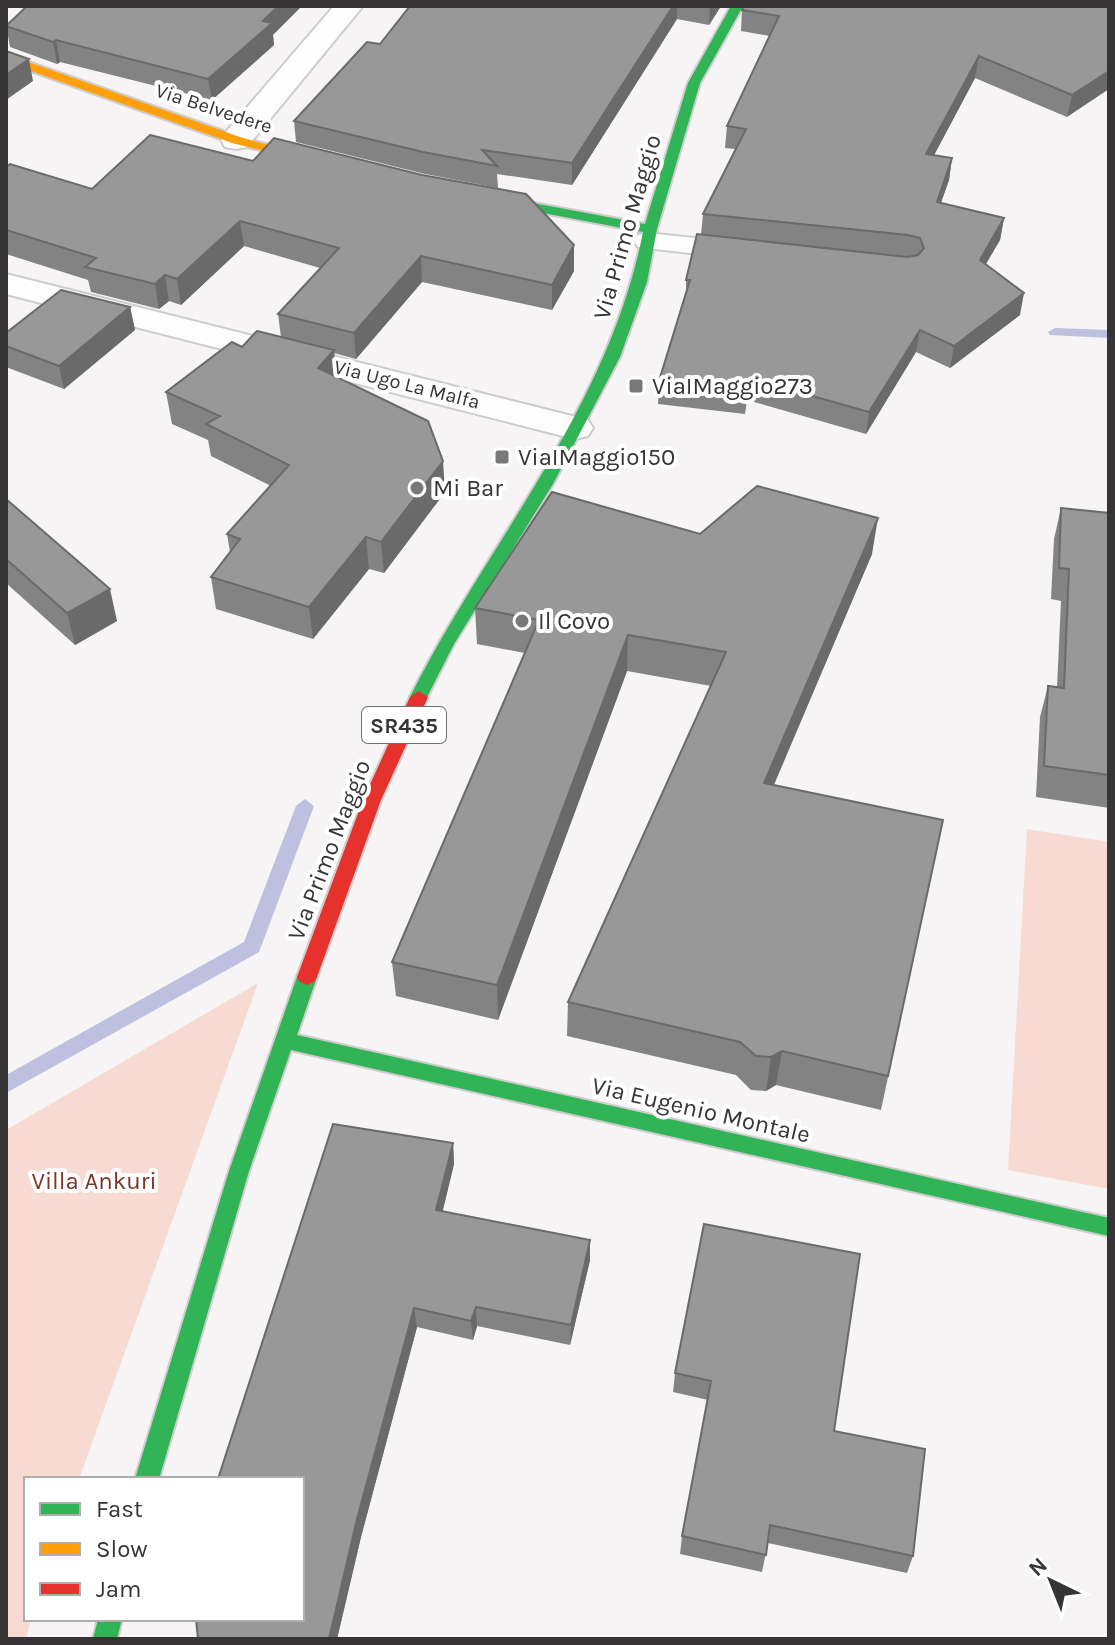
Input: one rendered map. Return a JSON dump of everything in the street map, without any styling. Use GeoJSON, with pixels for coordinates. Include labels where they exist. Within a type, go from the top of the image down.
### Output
{"type":"FeatureCollection","features":[{"type":"Feature","properties":{"kind":"main road","name":"Via Primo Maggio"},"geometry":{"type":"LineString","coordinates":[[148,1477],[225,1217],[283,1040],[343,874],[400,734],[446,643],[545,484],[613,357],[640,282],[648,235],[694,83],[737,6]]}},
{"type":"Feature","properties":{"kind":"main road","name":"Via Belvedere"},"geometry":{"type":"LineString","coordinates":[[6,58],[236,140],[337,165]]}},
{"type":"Feature","properties":{"kind":"main road"},"geometry":{"type":"LineString","coordinates":[[454,193],[648,235]]}},
{"type":"Feature","properties":{"kind":"main road","name":"Via Eugenio Montale"},"geometry":{"type":"LineString","coordinates":[[283,1040],[1109,1227]]}},
{"type":"Feature","properties":{"kind":"street"},"geometry":{"type":"LineString","coordinates":[[236,140],[349,6]]}},
{"type":"Feature","properties":{"kind":"street","name":"Via Ugo La Malfa"},"geometry":{"type":"LineString","coordinates":[[6,284],[575,428]]}},
{"type":"Feature","properties":{"kind":"lane"},"geometry":{"type":"LineString","coordinates":[[648,235],[768,254]]}},
{"type":"Feature","properties":{"kind":"green space"},"geometry":{"type":"Polygon","coordinates":[[[1027,829],[1109,842],[1109,1189],[1008,1170],[1027,829]]]}},
{"type":"Feature","properties":{"kind":"green space","name":"Villa Ankuri"},"geometry":{"type":"Polygon","coordinates":[[[258,983],[80,1477],[24,1477],[24,1621],[30,1621],[26,1639],[6,1639],[6,1130],[258,983]]]}},
{"type":"Feature","properties":{"kind":"building"},"geometry":{"type":"Polygon","coordinates":[[[27,6],[278,6],[263,21],[272,23],[208,79],[56,40],[53,42],[6,26],[27,6]]]}},
{"type":"Feature","properties":{"kind":"building"},"geometry":{"type":"Polygon","coordinates":[[[410,6],[673,6],[572,163],[482,150],[497,166],[294,121],[367,42],[380,44],[410,6]]]}},
{"type":"Feature","properties":{"kind":"building"},"geometry":{"type":"Polygon","coordinates":[[[744,6],[1109,6],[1109,71],[1072,95],[979,56],[926,154],[952,158],[937,202],[1004,218],[980,260],[1024,293],[954,346],[920,330],[869,412],[749,378],[747,392],[659,381],[690,280],[686,280],[697,234],[907,257],[918,255],[924,248],[920,238],[908,235],[703,214],[746,129],[727,126],[779,16],[742,10],[744,6]]]}},
{"type":"Feature","properties":{"kind":"building"},"geometry":{"type":"Polygon","coordinates":[[[6,51],[29,59],[6,75],[6,51]]]}},
{"type":"Feature","properties":{"kind":"building"},"geometry":{"type":"Polygon","coordinates":[[[150,135],[253,161],[274,138],[422,175],[526,194],[574,245],[552,285],[421,256],[354,333],[278,314],[339,248],[240,221],[177,279],[165,275],[155,284],[85,267],[96,258],[6,230],[6,167],[10,164],[92,189],[150,135]]]}},
{"type":"Feature","properties":{"kind":"building"},"geometry":{"type":"Polygon","coordinates":[[[61,290],[130,307],[59,366],[6,346],[6,333],[61,290]]]}},
{"type":"Feature","properties":{"kind":"building"},"geometry":{"type":"Polygon","coordinates":[[[257,331],[334,350],[318,368],[428,421],[443,461],[381,542],[366,537],[309,607],[211,577],[240,539],[227,534],[289,465],[206,424],[220,416],[166,392],[232,342],[242,347],[257,331]]]}},
{"type":"Feature","properties":{"kind":"building"},"geometry":{"type":"Polygon","coordinates":[[[757,486],[878,518],[764,783],[943,820],[888,1076],[782,1051],[771,1057],[756,1056],[740,1042],[568,1002],[726,652],[628,635],[497,985],[392,962],[539,620],[475,608],[552,492],[700,534],[757,486]]]}},
{"type":"Feature","properties":{"kind":"building"},"geometry":{"type":"Polygon","coordinates":[[[6,499],[110,589],[67,613],[6,559],[6,499]]]}},
{"type":"Feature","properties":{"kind":"building"},"geometry":{"type":"Polygon","coordinates":[[[1061,508],[1109,513],[1109,775],[1044,766],[1048,686],[1064,688],[1069,569],[1059,568],[1061,508]]]}},
{"type":"Feature","properties":{"kind":"building"},"geometry":{"type":"Polygon","coordinates":[[[333,1124],[453,1143],[436,1210],[590,1240],[571,1325],[476,1307],[471,1321],[414,1308],[357,1519],[329,1639],[198,1639],[196,1621],[304,1621],[304,1477],[219,1477],[333,1124]]]}},
{"type":"Feature","properties":{"kind":"building"},"geometry":{"type":"Polygon","coordinates":[[[704,1224],[860,1254],[834,1431],[925,1449],[913,1556],[770,1525],[766,1555],[682,1536],[711,1381],[675,1373],[704,1224]]]}},
{"type":"Feature","properties":{"kind":"waterway"},"geometry":{"type":"LineString","coordinates":[[1055,332],[1109,334]]}},
{"type":"Feature","properties":{"kind":"waterway"},"geometry":{"type":"LineString","coordinates":[[6,1085],[252,947],[305,806]]}},
{"type":"Feature","properties":{"kind":"traffic: fast"},"geometry":{"type":"LineString","coordinates":[[419,697],[446,643],[545,484],[613,357],[640,282],[650,229],[694,83],[737,6]]}},
{"type":"Feature","properties":{"kind":"traffic: fast"},"geometry":{"type":"LineString","coordinates":[[480,197],[650,229]]}},
{"type":"Feature","properties":{"kind":"traffic: fast"},"geometry":{"type":"LineString","coordinates":[[148,1477],[239,1171],[307,977]]}},
{"type":"Feature","properties":{"kind":"traffic: fast"},"geometry":{"type":"LineString","coordinates":[[283,1040],[1109,1227]]}},
{"type":"Feature","properties":{"kind":"traffic: fast"},"geometry":{"type":"LineString","coordinates":[[105,1639],[110,1621]]}},
{"type":"Feature","properties":{"kind":"traffic: slow"},"geometry":{"type":"LineString","coordinates":[[6,58],[236,140],[323,162]]}},
{"type":"Feature","properties":{"kind":"traffic: jam"},"geometry":{"type":"LineString","coordinates":[[307,977],[372,800],[419,697]]}},
{"type":"Feature","properties":{"kind":"place","name":"ViaIMaggio273"},"geometry":{"type":"Point","coordinates":[636,386]}},
{"type":"Feature","properties":{"kind":"place","name":"ViaIMaggio150"},"geometry":{"type":"Point","coordinates":[502,457]}},
{"type":"Feature","properties":{"kind":"place","name":"Mi Bar"},"geometry":{"type":"Point","coordinates":[417,488]}},
{"type":"Feature","properties":{"kind":"place","name":"Il Covo"},"geometry":{"type":"Point","coordinates":[522,621]}}]}
